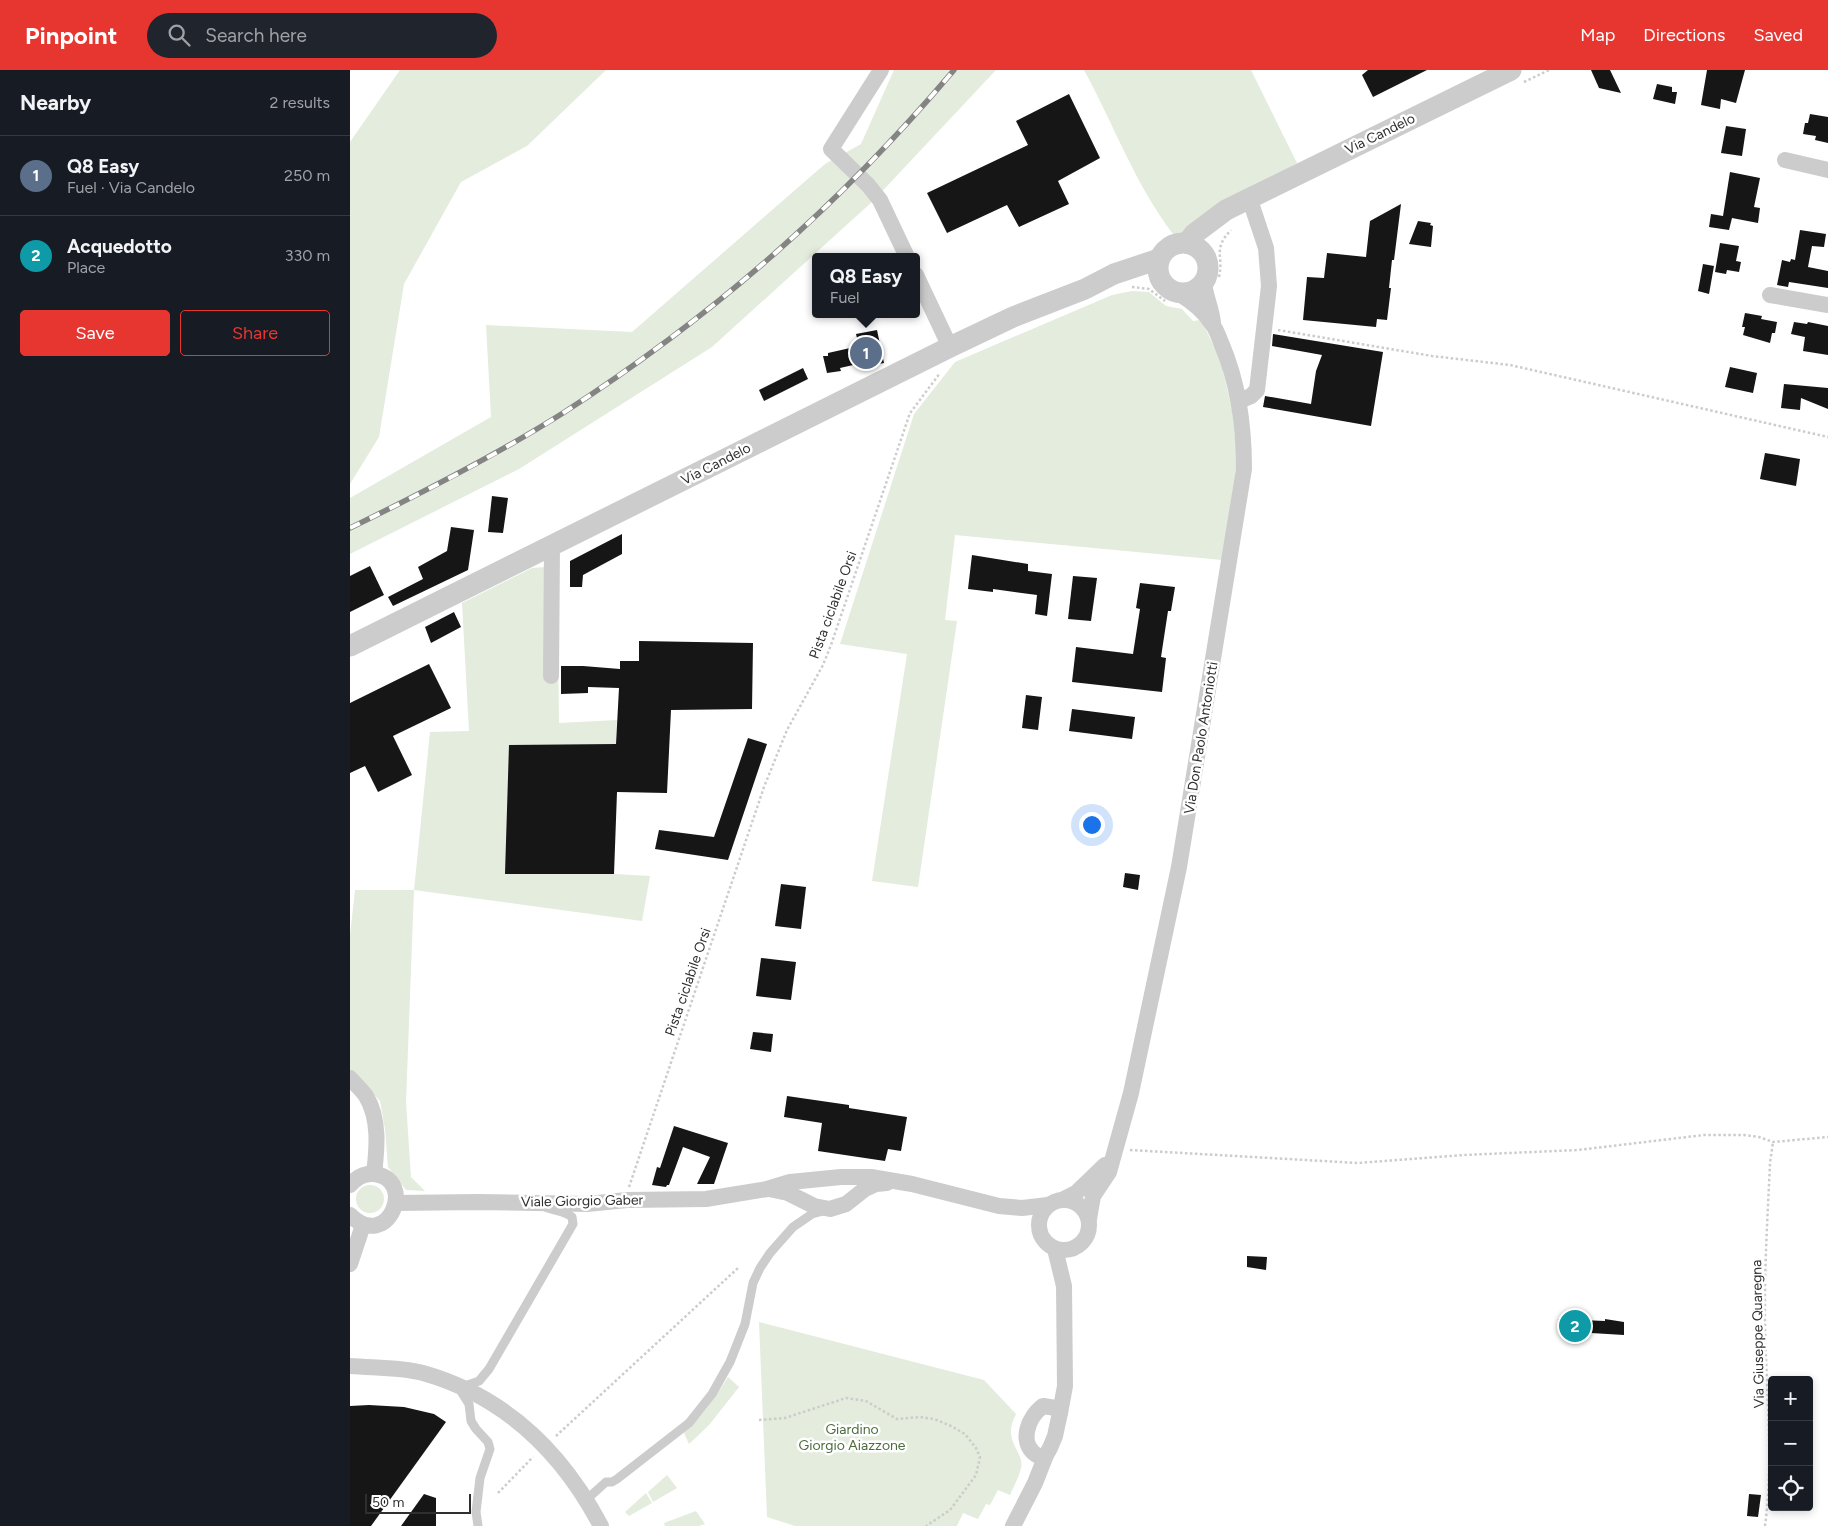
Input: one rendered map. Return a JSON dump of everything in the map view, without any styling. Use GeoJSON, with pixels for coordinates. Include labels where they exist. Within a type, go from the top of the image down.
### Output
{"type":"FeatureCollection","features":[{"type":"Feature","properties":{"kind":"street"},"geometry":{"type":"LineString","coordinates":[[881,70],[831,149],[868,185],[880,200],[905,253]]}},
{"type":"Feature","properties":{"kind":"street","name":"Via Candelo"},"geometry":{"type":"LineString","coordinates":[[1210,275],[1210,244],[1217,231],[1253,207],[1517,77]]}},
{"type":"Feature","properties":{"kind":"street"},"geometry":{"type":"LineString","coordinates":[[1785,160],[1828,170]]}},
{"type":"Feature","properties":{"kind":"street"},"geometry":{"type":"LineString","coordinates":[[1239,401],[1251,396],[1257,396],[1269,286],[1266,248],[1253,207]]}},
{"type":"Feature","properties":{"kind":"street","name":"Via Candelo"},"geometry":{"type":"LineString","coordinates":[[1187,242],[1194,234],[1226,210],[1253,207]]}},
{"type":"Feature","properties":{"kind":"street"},"geometry":{"type":"LineString","coordinates":[[1180,242],[1187,242],[1200,249],[1210,275],[1193,291],[1169,292],[1157,266],[1159,259],[1167,248],[1180,242]]}},
{"type":"Feature","properties":{"kind":"street","name":"Via Candelo"},"geometry":{"type":"LineString","coordinates":[[350,646],[950,346],[1013,317],[1085,289],[1114,274],[1159,259]]}},
{"type":"Feature","properties":{"kind":"street","name":"Via Don Paolo Antoniotti"},"geometry":{"type":"LineString","coordinates":[[1089,1219],[1093,1196],[1109,1172],[1131,1093],[1179,867],[1244,469],[1244,444],[1239,401],[1226,356],[1214,326],[1212,310],[1205,292],[1210,275]]}},
{"type":"Feature","properties":{"kind":"street","name":"Via Candelo"},"geometry":{"type":"LineString","coordinates":[[1085,289],[1124,282],[1169,292]]}},
{"type":"Feature","properties":{"kind":"street"},"geometry":{"type":"LineString","coordinates":[[920,283],[950,346]]}},
{"type":"Feature","properties":{"kind":"street","name":"Via Don Paolo Antoniotti"},"geometry":{"type":"LineString","coordinates":[[1169,292],[1189,300],[1205,314],[1214,326]]}},
{"type":"Feature","properties":{"kind":"street"},"geometry":{"type":"LineString","coordinates":[[1770,295],[1828,305]]}},
{"type":"Feature","properties":{"kind":"street"},"geometry":{"type":"LineString","coordinates":[[551,676],[552,546]]}},
{"type":"Feature","properties":{"kind":"street"},"geometry":{"type":"LineString","coordinates":[[350,1078],[366,1096],[373,1114],[378,1146],[374,1174]]}},
{"type":"Feature","properties":{"kind":"street","name":"Via Don Paolo Antoniotti"},"geometry":{"type":"LineString","coordinates":[[1055,1202],[1076,1193],[1104,1166],[1116,1149]]}},
{"type":"Feature","properties":{"kind":"street"},"geometry":{"type":"LineString","coordinates":[[350,1185],[366,1174],[374,1174],[389,1181],[396,1195],[394,1212],[381,1224],[372,1226],[357,1220],[350,1264]]}},
{"type":"Feature","properties":{"kind":"street","name":"Viale Giorgio Gaber"},"geometry":{"type":"LineString","coordinates":[[396,1203],[533,1202],[587,1204],[626,1200],[706,1199],[767,1189],[790,1182],[841,1177],[871,1177],[912,1184],[999,1206],[1022,1208],[1055,1202]]}},
{"type":"Feature","properties":{"kind":"street","name":"Viale Giorgio Gaber"},"geometry":{"type":"LineString","coordinates":[[767,1189],[788,1192],[814,1206],[830,1209],[846,1204],[864,1189],[876,1184],[895,1181]]}},
{"type":"Feature","properties":{"kind":"street"},"geometry":{"type":"LineString","coordinates":[[1013,1526],[1035,1483],[1055,1436],[1060,1413],[1064,1386],[1064,1286],[1055,1250],[1044,1241],[1038,1229],[1040,1215],[1055,1202],[1069,1200],[1082,1207],[1089,1219],[1088,1233],[1072,1258],[1064,1286]]}},
{"type":"Feature","properties":{"kind":"street","name":"Viale Giorgio Gaber"},"geometry":{"type":"LineString","coordinates":[[999,1206],[1019,1215],[1038,1229]]}},
{"type":"Feature","properties":{"kind":"street"},"geometry":{"type":"LineString","coordinates":[[1055,1250],[1068,1250],[1081,1244]]}},
{"type":"Feature","properties":{"kind":"street"},"geometry":{"type":"LineString","coordinates":[[350,1357],[368,1367]]}},
{"type":"Feature","properties":{"kind":"street"},"geometry":{"type":"LineString","coordinates":[[350,1366],[421,1373],[460,1386],[499,1407],[518,1422],[559,1463],[586,1500],[601,1526]]}},
{"type":"Feature","properties":{"kind":"street"},"geometry":{"type":"LineString","coordinates":[[1023,1506],[1032,1467],[1032,1460],[1026,1442],[1026,1432],[1035,1413],[1052,1400],[1064,1371]]}},
{"type":"Feature","properties":{"kind":"street"},"geometry":{"type":"LineString","coordinates":[[1043,1406],[1056,1408],[1060,1413]]}},
{"type":"Feature","properties":{"kind":"street"},"geometry":{"type":"LineString","coordinates":[[1028,1448],[1034,1455],[1040,1457],[1046,1455]]}},
{"type":"Feature","properties":{"kind":"lane"},"geometry":{"type":"LineString","coordinates":[[478,1526],[476,1512],[480,1478],[490,1449],[488,1442],[471,1421],[468,1404],[460,1392],[460,1386],[479,1381],[489,1368],[573,1224],[572,1217],[567,1213],[555,1212],[533,1202]]}},
{"type":"Feature","properties":{"kind":"lane"},"geometry":{"type":"LineString","coordinates":[[586,1500],[606,1482],[617,1480],[689,1423],[712,1394],[730,1362],[745,1324],[753,1283],[760,1268],[770,1253],[793,1227],[812,1214],[830,1209]]}},
{"type":"Feature","properties":{"kind":"path"},"geometry":{"type":"LineString","coordinates":[[1517,77],[1549,70]]}},
{"type":"Feature","properties":{"kind":"path"},"geometry":{"type":"LineString","coordinates":[[1210,275],[1220,266],[1219,250],[1223,240],[1253,207]]}},
{"type":"Feature","properties":{"kind":"path"},"geometry":{"type":"LineString","coordinates":[[1129,288],[1169,292]]}},
{"type":"Feature","properties":{"kind":"path"},"geometry":{"type":"LineString","coordinates":[[1264,328],[1432,356],[1510,365],[1828,437]]}},
{"type":"Feature","properties":{"kind":"path","name":"Pista ciclabile Orsi"},"geometry":{"type":"LineString","coordinates":[[626,1200],[628,1189],[764,787],[787,730],[832,645],[910,413],[944,368]]}},
{"type":"Feature","properties":{"kind":"path"},"geometry":{"type":"LineString","coordinates":[[1116,1149],[1358,1163],[1464,1155],[1578,1150],[1704,1135],[1751,1136],[1772,1142],[1828,1137]]}},
{"type":"Feature","properties":{"kind":"path","name":"Via Giuseppe Quaregna"},"geometry":{"type":"LineString","coordinates":[[1765,1526],[1769,1495],[1770,1438],[1764,1301],[1772,1142]]}},
{"type":"Feature","properties":{"kind":"path"},"geometry":{"type":"LineString","coordinates":[[498,1493],[544,1447],[738,1268]]}},
{"type":"Feature","properties":{"kind":"path"},"geometry":{"type":"LineString","coordinates":[[759,1420],[785,1418],[846,1398],[866,1401],[897,1419],[920,1417],[934,1419],[965,1434],[976,1448],[980,1457],[976,1475],[950,1510],[926,1526]]}},
{"type":"Feature","properties":{"kind":"green space"},"geometry":{"type":"Polygon","coordinates":[[[400,70],[606,70],[527,146],[461,182],[404,284],[379,437],[350,484],[350,142],[400,70]]]}},
{"type":"Feature","properties":{"kind":"green space"},"geometry":{"type":"Polygon","coordinates":[[[894,70],[996,70],[873,201],[816,253],[812,253],[812,256],[712,347],[519,469],[350,554],[350,498],[491,417],[486,325],[632,332],[825,164],[861,144],[894,70]]]}},
{"type":"Feature","properties":{"kind":"green space"},"geometry":{"type":"Polygon","coordinates":[[[1084,70],[1251,70],[1297,163],[1182,234],[1173,234],[1159,215],[1136,175],[1084,70]]]}},
{"type":"Feature","properties":{"kind":"green space"},"geometry":{"type":"Polygon","coordinates":[[[1132,291],[1149,292],[1166,306],[1182,309],[1193,321],[1201,320],[1220,358],[1232,410],[1236,447],[1236,468],[1222,560],[955,535],[945,620],[957,621],[918,887],[872,881],[907,654],[840,644],[914,414],[955,362],[1112,295],[1132,291]]]}},
{"type":"Feature","properties":{"kind":"green space"},"geometry":{"type":"Polygon","coordinates":[[[557,566],[559,723],[617,720],[616,745],[505,874],[614,874],[650,876],[642,921],[414,890],[430,732],[469,731],[462,603],[532,568],[557,566]]]}},
{"type":"Feature","properties":{"kind":"green space"},"geometry":{"type":"Polygon","coordinates":[[[355,890],[414,890],[406,1102],[411,1177],[425,1191],[406,1190],[388,1167],[385,1129],[380,1101],[350,1070],[350,935],[355,890]]]}},
{"type":"Feature","properties":{"kind":"green space"},"geometry":{"type":"Polygon","coordinates":[[[370,1185],[380,1189],[384,1199],[380,1209],[370,1213],[360,1209],[356,1199],[360,1189],[370,1185]]]}},
{"type":"Feature","properties":{"kind":"green space","name":"Giardino Giorgio Aiazzone"},"geometry":{"type":"Polygon","coordinates":[[[759,1322],[984,1380],[1016,1414],[1011,1432],[1014,1445],[1020,1456],[1021,1468],[1010,1495],[998,1490],[990,1505],[986,1504],[978,1519],[963,1513],[957,1526],[795,1526],[767,1517],[759,1322]]]}},
{"type":"Feature","properties":{"kind":"green space"},"geometry":{"type":"Polygon","coordinates":[[[728,1377],[739,1387],[709,1425],[689,1444],[684,1433],[708,1406],[728,1377]]]}},
{"type":"Feature","properties":{"kind":"green space"},"geometry":{"type":"Polygon","coordinates":[[[667,1475],[677,1488],[653,1502],[648,1492],[667,1475]]]}},
{"type":"Feature","properties":{"kind":"green space"},"geometry":{"type":"Polygon","coordinates":[[[646,1493],[652,1503],[629,1516],[625,1512],[646,1493]]]}},
{"type":"Feature","properties":{"kind":"green space"},"geometry":{"type":"Polygon","coordinates":[[[696,1511],[705,1524],[699,1526],[665,1526],[664,1523],[696,1511]]]}},
{"type":"Feature","properties":{"kind":"building"},"geometry":{"type":"Polygon","coordinates":[[[1368,70],[1427,70],[1373,97],[1362,75],[1368,70]]]}},
{"type":"Feature","properties":{"kind":"building"},"geometry":{"type":"Polygon","coordinates":[[[1591,70],[1610,70],[1621,93],[1599,88],[1591,70]]]}},
{"type":"Feature","properties":{"kind":"building"},"geometry":{"type":"Polygon","coordinates":[[[1707,70],[1745,70],[1736,103],[1721,99],[1720,109],[1701,105],[1707,70]]]}},
{"type":"Feature","properties":{"kind":"building"},"geometry":{"type":"Polygon","coordinates":[[[1657,84],[1672,87],[1672,92],[1677,92],[1675,104],[1653,99],[1657,84]]]}},
{"type":"Feature","properties":{"kind":"building"},"geometry":{"type":"Polygon","coordinates":[[[1069,94],[1100,158],[1058,181],[1069,204],[1019,227],[1007,205],[947,233],[927,193],[1028,145],[1016,121],[1069,94]]]}},
{"type":"Feature","properties":{"kind":"building"},"geometry":{"type":"Polygon","coordinates":[[[1810,114],[1828,117],[1828,143],[1815,140],[1816,136],[1803,134],[1805,123],[1808,123],[1810,114]]]}},
{"type":"Feature","properties":{"kind":"building"},"geometry":{"type":"Polygon","coordinates":[[[1726,126],[1746,129],[1742,156],[1721,153],[1726,126]]]}},
{"type":"Feature","properties":{"kind":"building"},"geometry":{"type":"Polygon","coordinates":[[[1730,172],[1760,178],[1754,207],[1760,208],[1758,223],[1732,218],[1729,230],[1709,227],[1711,214],[1723,216],[1730,172]]]}},
{"type":"Feature","properties":{"kind":"building"},"geometry":{"type":"Polygon","coordinates":[[[1401,204],[1394,260],[1392,260],[1387,320],[1377,319],[1376,327],[1303,320],[1307,277],[1324,278],[1327,253],[1366,257],[1370,221],[1401,204]]]}},
{"type":"Feature","properties":{"kind":"building"},"geometry":{"type":"Polygon","coordinates":[[[1418,221],[1431,223],[1430,225],[1433,226],[1431,247],[1409,244],[1418,221]]]}},
{"type":"Feature","properties":{"kind":"building"},"geometry":{"type":"Polygon","coordinates":[[[1800,230],[1826,234],[1824,247],[1812,246],[1808,267],[1828,271],[1828,288],[1789,282],[1788,287],[1777,285],[1782,260],[1790,262],[1791,259],[1795,260],[1800,230]]]}},
{"type":"Feature","properties":{"kind":"building"},"geometry":{"type":"Polygon","coordinates":[[[1720,243],[1739,246],[1736,261],[1741,262],[1739,272],[1727,270],[1726,274],[1715,272],[1720,243]]]}},
{"type":"Feature","properties":{"kind":"building"},"geometry":{"type":"Polygon","coordinates":[[[1703,264],[1714,266],[1709,294],[1698,291],[1703,264]]]}},
{"type":"Feature","properties":{"kind":"building"},"geometry":{"type":"Polygon","coordinates":[[[1745,313],[1762,316],[1761,319],[1777,322],[1775,333],[1772,333],[1770,343],[1743,335],[1745,327],[1742,327],[1745,313]]]}},
{"type":"Feature","properties":{"kind":"building"},"geometry":{"type":"Polygon","coordinates":[[[1794,322],[1807,324],[1808,322],[1828,326],[1828,355],[1803,351],[1805,337],[1791,334],[1794,322]]]}},
{"type":"Feature","properties":{"kind":"building"},"geometry":{"type":"Polygon","coordinates":[[[877,330],[884,363],[863,367],[862,363],[840,368],[841,371],[827,373],[823,356],[828,356],[828,353],[859,346],[856,334],[877,330]]]}},
{"type":"Feature","properties":{"kind":"building"},"geometry":{"type":"Polygon","coordinates":[[[1273,334],[1383,352],[1371,426],[1263,407],[1265,396],[1311,404],[1316,371],[1322,355],[1272,346],[1273,334]]]}},
{"type":"Feature","properties":{"kind":"building"},"geometry":{"type":"Polygon","coordinates":[[[1730,367],[1757,373],[1753,393],[1725,387],[1730,367]]]}},
{"type":"Feature","properties":{"kind":"building"},"geometry":{"type":"Polygon","coordinates":[[[803,368],[808,379],[764,401],[759,390],[803,368]]]}},
{"type":"Feature","properties":{"kind":"building"},"geometry":{"type":"Polygon","coordinates":[[[1784,384],[1828,388],[1828,409],[1801,398],[1800,410],[1781,408],[1784,384]]]}},
{"type":"Feature","properties":{"kind":"building"},"geometry":{"type":"Polygon","coordinates":[[[1765,453],[1800,459],[1796,486],[1760,479],[1765,453]]]}},
{"type":"Feature","properties":{"kind":"building"},"geometry":{"type":"Polygon","coordinates":[[[492,496],[508,498],[503,533],[488,532],[492,496]]]}},
{"type":"Feature","properties":{"kind":"building"},"geometry":{"type":"Polygon","coordinates":[[[451,527],[474,530],[468,570],[393,606],[388,597],[423,579],[418,567],[447,551],[451,527]]]}},
{"type":"Feature","properties":{"kind":"building"},"geometry":{"type":"Polygon","coordinates":[[[622,534],[622,554],[583,575],[582,587],[570,587],[570,561],[622,534]]]}},
{"type":"Feature","properties":{"kind":"building"},"geometry":{"type":"Polygon","coordinates":[[[972,555],[1028,564],[1028,571],[1052,574],[1047,616],[1035,614],[1037,595],[993,589],[993,592],[968,589],[972,555]]]}},
{"type":"Feature","properties":{"kind":"building"},"geometry":{"type":"Polygon","coordinates":[[[370,566],[384,595],[350,612],[350,576],[370,566]]]}},
{"type":"Feature","properties":{"kind":"building"},"geometry":{"type":"Polygon","coordinates":[[[1073,576],[1097,578],[1091,621],[1068,619],[1073,576]]]}},
{"type":"Feature","properties":{"kind":"building"},"geometry":{"type":"Polygon","coordinates":[[[1140,583],[1175,587],[1171,611],[1168,611],[1161,657],[1166,658],[1162,692],[1072,682],[1076,647],[1133,654],[1140,609],[1136,608],[1140,583]]]}},
{"type":"Feature","properties":{"kind":"building"},"geometry":{"type":"Polygon","coordinates":[[[454,612],[461,627],[431,643],[425,627],[454,612]]]}},
{"type":"Feature","properties":{"kind":"building"},"geometry":{"type":"Polygon","coordinates":[[[639,641],[753,643],[752,709],[671,710],[667,793],[617,792],[614,874],[505,874],[509,745],[616,744],[619,688],[588,687],[588,693],[561,694],[561,666],[620,669],[620,661],[639,661],[639,641]]]}},
{"type":"Feature","properties":{"kind":"building"},"geometry":{"type":"Polygon","coordinates":[[[429,664],[451,708],[393,736],[412,775],[378,792],[365,766],[350,773],[350,703],[429,664]]]}},
{"type":"Feature","properties":{"kind":"building"},"geometry":{"type":"Polygon","coordinates":[[[1026,695],[1042,697],[1038,730],[1022,728],[1026,695]]]}},
{"type":"Feature","properties":{"kind":"building"},"geometry":{"type":"Polygon","coordinates":[[[1072,709],[1135,717],[1132,739],[1069,731],[1072,709]]]}},
{"type":"Feature","properties":{"kind":"building"},"geometry":{"type":"Polygon","coordinates":[[[748,738],[767,744],[728,860],[655,849],[659,830],[714,837],[748,738]]]}},
{"type":"Feature","properties":{"kind":"building"},"geometry":{"type":"Polygon","coordinates":[[[1125,873],[1140,875],[1138,890],[1123,887],[1125,873]]]}},
{"type":"Feature","properties":{"kind":"building"},"geometry":{"type":"Polygon","coordinates":[[[781,884],[806,887],[801,929],[775,926],[781,884]]]}},
{"type":"Feature","properties":{"kind":"building"},"geometry":{"type":"Polygon","coordinates":[[[761,958],[796,962],[791,1000],[756,996],[761,958]]]}},
{"type":"Feature","properties":{"kind":"building"},"geometry":{"type":"Polygon","coordinates":[[[753,1032],[773,1034],[771,1052],[750,1049],[753,1032]]]}},
{"type":"Feature","properties":{"kind":"building"},"geometry":{"type":"Polygon","coordinates":[[[787,1096],[849,1105],[849,1108],[907,1117],[901,1151],[888,1149],[885,1161],[818,1151],[822,1123],[784,1117],[787,1096]]]}},
{"type":"Feature","properties":{"kind":"building"},"geometry":{"type":"Polygon","coordinates":[[[674,1126],[728,1143],[714,1184],[697,1184],[710,1157],[683,1147],[669,1185],[666,1187],[652,1185],[657,1167],[660,1168],[674,1126]]]}},
{"type":"Feature","properties":{"kind":"building"},"geometry":{"type":"Polygon","coordinates":[[[1247,1256],[1267,1257],[1266,1270],[1247,1267],[1247,1256]]]}},
{"type":"Feature","properties":{"kind":"building"},"geometry":{"type":"Polygon","coordinates":[[[1558,1319],[1605,1321],[1605,1319],[1624,1322],[1624,1335],[1558,1331],[1558,1319]]]}},
{"type":"Feature","properties":{"kind":"building"},"geometry":{"type":"Polygon","coordinates":[[[350,1406],[404,1407],[434,1414],[446,1422],[371,1526],[350,1526],[350,1406]]]}},
{"type":"Feature","properties":{"kind":"building"},"geometry":{"type":"Polygon","coordinates":[[[424,1494],[436,1498],[436,1526],[401,1526],[424,1494]]]}},
{"type":"Feature","properties":{"kind":"building"},"geometry":{"type":"Polygon","coordinates":[[[1749,1494],[1761,1495],[1758,1517],[1747,1516],[1749,1494]]]}},
{"type":"Feature","properties":{"kind":"railway"},"geometry":{"type":"LineString","coordinates":[[350,528],[458,474],[537,429],[618,376],[671,338],[722,298],[819,213],[865,168],[954,70]]}},
{"type":"Feature","properties":{"kind":"place","name":"Q8 Easy"},"geometry":{"type":"Point","coordinates":[866,353]}},
{"type":"Feature","properties":{"kind":"place","name":"Acquedotto"},"geometry":{"type":"Point","coordinates":[1575,1326]}}]}
